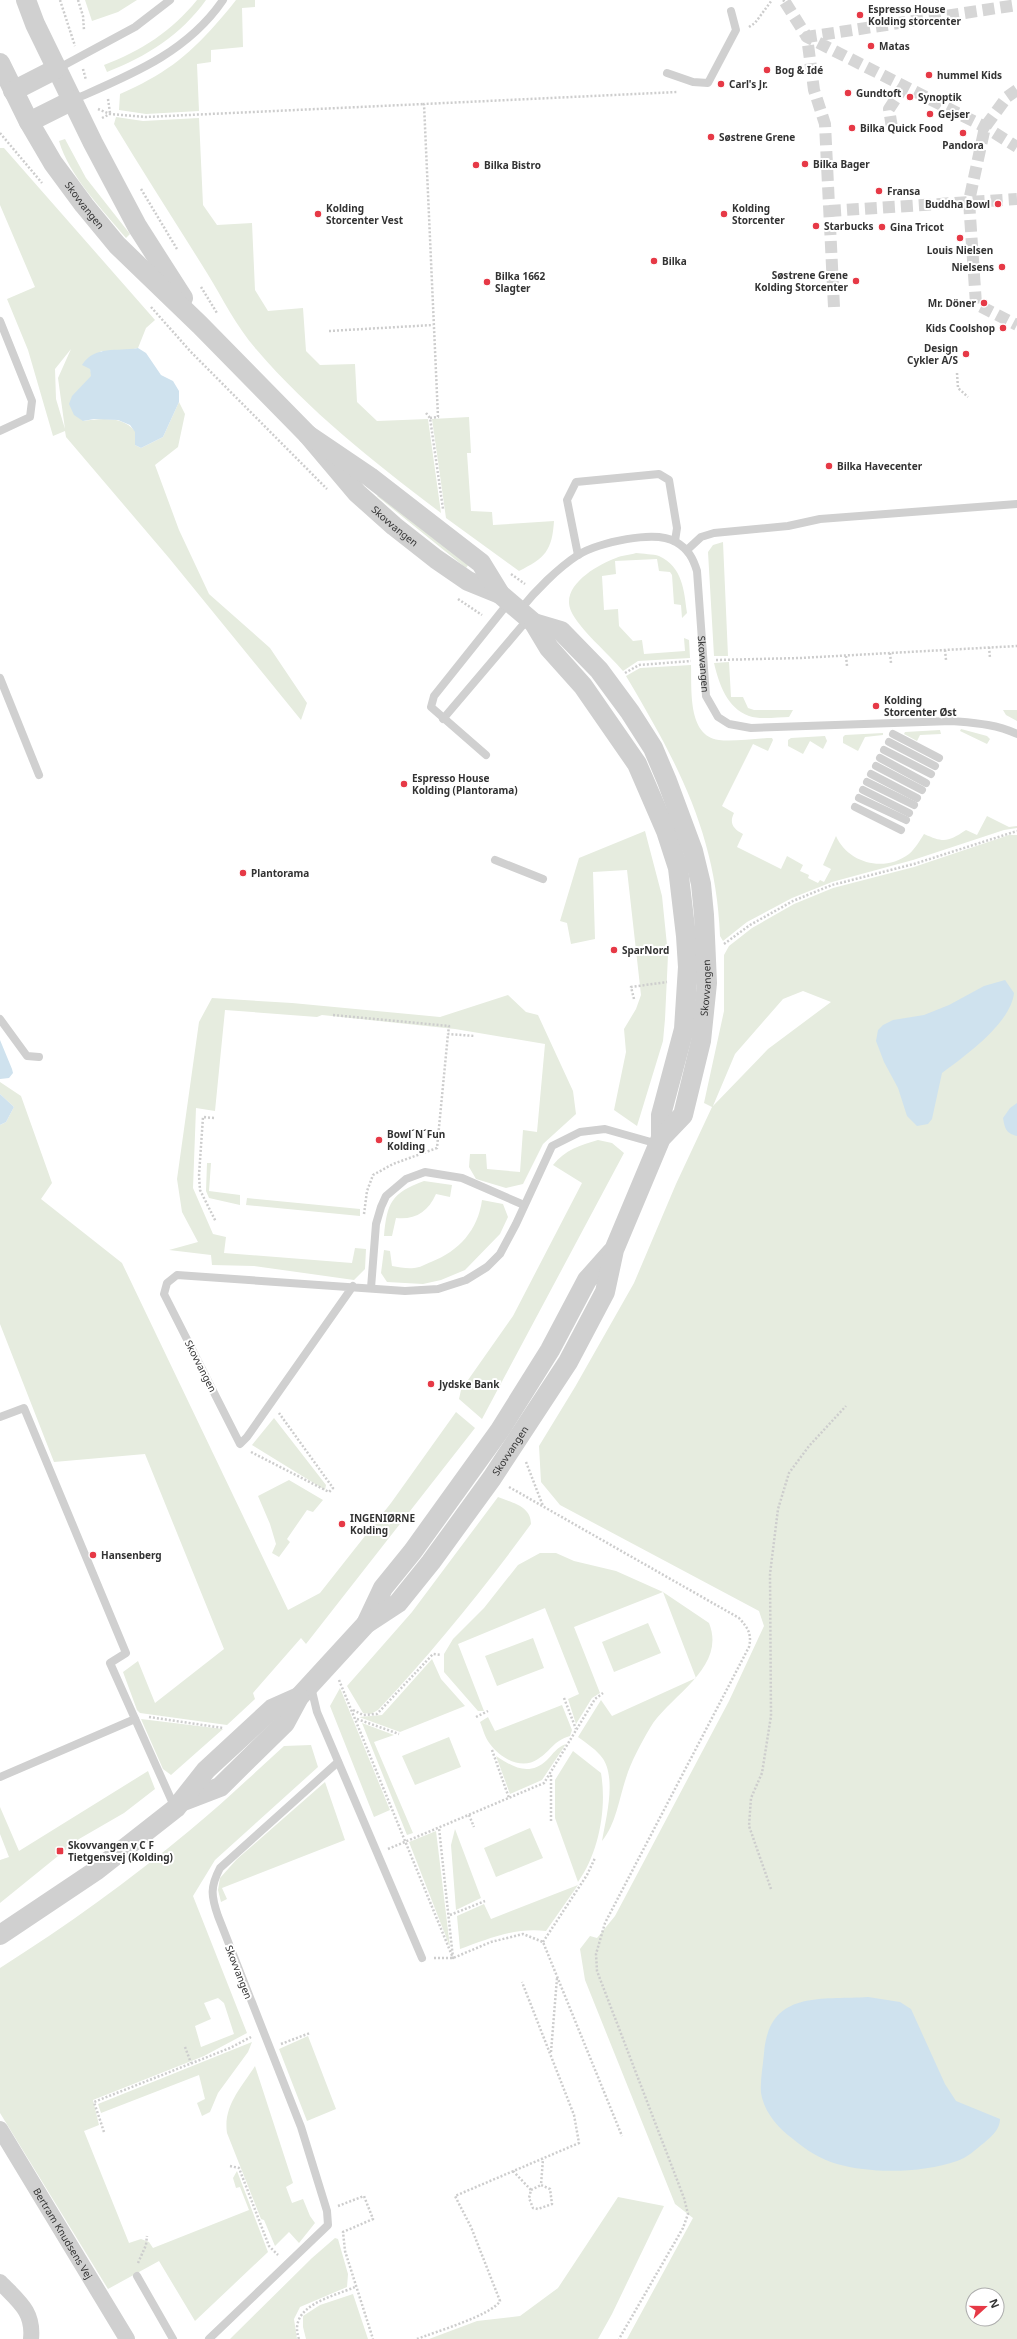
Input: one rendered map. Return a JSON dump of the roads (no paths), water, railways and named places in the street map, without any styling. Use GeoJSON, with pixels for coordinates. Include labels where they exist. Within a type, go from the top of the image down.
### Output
{"type":"FeatureCollection","features":[{"type":"Feature","properties":{"kind":"street","name":"Skovvangen"},"geometry":{"type":"LineString","coordinates":[[26,0],[35,24],[56,69],[137,226],[200,325]]}},
{"type":"Feature","properties":{"kind":"street","name":"Skovvangen"},"geometry":{"type":"LineString","coordinates":[[0,62],[29,122],[53,163],[84,205],[117,245],[200,325],[308,435],[357,494],[394,526],[468,581],[562,631],[610,684],[653,748],[681,815],[693,852],[701,884],[707,950],[704,1014],[696,1066],[683,1115],[660,1141],[614,1250],[605,1292],[568,1362],[518,1441],[492,1478],[431,1562],[398,1603],[366,1624],[305,1691],[285,1723],[220,1787],[178,1805]]}},
{"type":"Feature","properties":{"kind":"street"},"geometry":{"type":"LineString","coordinates":[[13,91],[56,69]]}},
{"type":"Feature","properties":{"kind":"street"},"geometry":{"type":"LineString","coordinates":[[29,122],[73,100]]}},
{"type":"Feature","properties":{"kind":"street","name":"Skovvangen"},"geometry":{"type":"LineString","coordinates":[[308,435],[370,477],[442,535],[480,562],[549,648],[583,686],[637,764],[666,832],[678,868],[686,936],[686,998],[684,1029],[661,1115],[660,1141]]}},
{"type":"Feature","properties":{"kind":"street","name":"Skovvangen"},"geometry":{"type":"LineString","coordinates":[[366,1624],[382,1588],[413,1551],[496,1436],[550,1350],[587,1280],[614,1250]]}},
{"type":"Feature","properties":{"kind":"street","name":"Skovvangen"},"geometry":{"type":"LineString","coordinates":[[0,1935],[96,1870],[178,1805],[206,1770],[272,1708],[305,1691]]}},
{"type":"Feature","properties":{"kind":"street","name":"Bertram Knudsens Vej"},"geometry":{"type":"LineString","coordinates":[[0,2129],[127,2339]]}},
{"type":"Feature","properties":{"kind":"street"},"geometry":{"type":"LineString","coordinates":[[0,2282],[26,2308],[32,2326],[31,2339]]}},
{"type":"Feature","properties":{"kind":"lane"},"geometry":{"type":"LineString","coordinates":[[56,69],[135,27],[170,0]]}},
{"type":"Feature","properties":{"kind":"lane"},"geometry":{"type":"LineString","coordinates":[[73,100],[140,71],[165,56],[191,37],[223,0]]}},
{"type":"Feature","properties":{"kind":"lane"},"geometry":{"type":"LineString","coordinates":[[667,73],[693,82],[708,83],[736,30],[731,11]]}},
{"type":"Feature","properties":{"kind":"lane"},"geometry":{"type":"LineString","coordinates":[[0,321],[32,401],[30,417],[0,431]]}},
{"type":"Feature","properties":{"kind":"lane"},"geometry":{"type":"LineString","coordinates":[[443,719],[519,609],[534,592],[578,556],[600,545],[622,540],[644,538],[675,541],[677,528],[669,480],[659,474],[576,482],[567,500],[578,556]]}},
{"type":"Feature","properties":{"kind":"lane"},"geometry":{"type":"LineString","coordinates":[[687,550],[701,537],[714,533],[788,526],[820,519],[1017,504]]}},
{"type":"Feature","properties":{"kind":"lane","name":"Skovvangen"},"geometry":{"type":"LineString","coordinates":[[675,541],[687,550],[694,559],[697,571],[702,661],[706,696],[718,718],[740,727],[952,721],[985,724],[1006,729],[1017,734]]}},
{"type":"Feature","properties":{"kind":"lane"},"geometry":{"type":"LineString","coordinates":[[486,755],[431,707],[434,696],[492,623],[519,609]]}},
{"type":"Feature","properties":{"kind":"lane"},"geometry":{"type":"LineString","coordinates":[[0,678],[39,775]]}},
{"type":"Feature","properties":{"kind":"lane"},"geometry":{"type":"LineString","coordinates":[[893,734],[939,758]]}},
{"type":"Feature","properties":{"kind":"lane"},"geometry":{"type":"LineString","coordinates":[[931,774],[887,746],[935,766]]}},
{"type":"Feature","properties":{"kind":"lane"},"geometry":{"type":"LineString","coordinates":[[880,758],[926,783]]}},
{"type":"Feature","properties":{"kind":"lane"},"geometry":{"type":"LineString","coordinates":[[876,766],[922,790]]}},
{"type":"Feature","properties":{"kind":"lane"},"geometry":{"type":"LineString","coordinates":[[869,778],[916,802]]}},
{"type":"Feature","properties":{"kind":"lane"},"geometry":{"type":"LineString","coordinates":[[858,798],[907,817],[863,790]]}},
{"type":"Feature","properties":{"kind":"lane"},"geometry":{"type":"LineString","coordinates":[[855,807],[901,830]]}},
{"type":"Feature","properties":{"kind":"lane"},"geometry":{"type":"LineString","coordinates":[[495,860],[543,879]]}},
{"type":"Feature","properties":{"kind":"lane"},"geometry":{"type":"LineString","coordinates":[[0,1019],[27,1056],[39,1057]]}},
{"type":"Feature","properties":{"kind":"lane","name":"Skovvangen"},"geometry":{"type":"LineString","coordinates":[[353,1286],[272,1403],[240,1444],[164,1294],[167,1283],[177,1275],[353,1286],[405,1291],[438,1289],[466,1280],[487,1267],[500,1254],[552,1146],[565,1138],[580,1132],[605,1128],[660,1141]]}},
{"type":"Feature","properties":{"kind":"lane"},"geometry":{"type":"LineString","coordinates":[[371,1288],[376,1224],[381,1207],[386,1196],[406,1179],[425,1172],[462,1178],[524,1205]]}},
{"type":"Feature","properties":{"kind":"lane"},"geometry":{"type":"LineString","coordinates":[[0,1418],[24,1408],[126,1653],[110,1663],[135,1719],[178,1805]]}},
{"type":"Feature","properties":{"kind":"lane"},"geometry":{"type":"LineString","coordinates":[[305,1691],[317,1712],[422,1958]]}},
{"type":"Feature","properties":{"kind":"lane"},"geometry":{"type":"LineString","coordinates":[[0,1776],[135,1719]]}},
{"type":"Feature","properties":{"kind":"lane","name":"Skovvangen"},"geometry":{"type":"LineString","coordinates":[[209,2339],[328,2226],[327,2211],[301,2127],[218,1916],[214,1904],[212,1883],[220,1868],[338,1762]]}},
{"type":"Feature","properties":{"kind":"lane"},"geometry":{"type":"LineString","coordinates":[[137,2276],[173,2339]]}},
{"type":"Feature","properties":{"kind":"water"},"geometry":{"type":"Polygon","coordinates":[[[138,348],[146,353],[161,375],[173,381],[179,391],[179,402],[163,437],[141,448],[135,445],[135,432],[130,425],[118,420],[94,419],[83,421],[74,415],[69,404],[72,396],[91,376],[90,369],[82,365],[93,354],[107,350],[138,348]]]}},
{"type":"Feature","properties":{"kind":"water"},"geometry":{"type":"Polygon","coordinates":[[[1005,980],[1014,993],[1011,1004],[1005,1016],[986,1038],[963,1058],[942,1073],[932,1119],[928,1124],[917,1126],[907,1116],[898,1088],[884,1062],[876,1041],[878,1030],[883,1025],[893,1020],[924,1015],[949,1005],[984,986],[1005,980]]]}},
{"type":"Feature","properties":{"kind":"water"},"geometry":{"type":"Polygon","coordinates":[[[0,1040],[13,1073],[9,1078],[0,1079],[0,1040]]]}},
{"type":"Feature","properties":{"kind":"water"},"geometry":{"type":"Polygon","coordinates":[[[0,1094],[14,1107],[6,1122],[0,1125],[0,1094]]]}},
{"type":"Feature","properties":{"kind":"water"},"geometry":{"type":"Polygon","coordinates":[[[1017,1103],[1017,1136],[1007,1130],[1004,1125],[1003,1118],[1010,1108],[1017,1103]]]}},
{"type":"Feature","properties":{"kind":"water"},"geometry":{"type":"Polygon","coordinates":[[[868,1997],[900,2002],[911,2009],[945,2084],[956,2101],[1000,2119],[999,2126],[993,2135],[964,2158],[944,2165],[929,2168],[897,2171],[881,2171],[837,2164],[819,2157],[798,2143],[782,2130],[768,2113],[761,2093],[761,2078],[768,2033],[776,2018],[786,2008],[800,2002],[815,1999],[868,1997]]]}},
{"type":"Feature","properties":{"kind":"tunnel"},"geometry":{"type":"LineString","coordinates":[[785,2],[807,37],[985,127],[1017,147]]}},
{"type":"Feature","properties":{"kind":"tunnel"},"geometry":{"type":"LineString","coordinates":[[834,307],[825,124],[814,90],[807,37],[1017,5]]}},
{"type":"Feature","properties":{"kind":"tunnel"},"geometry":{"type":"LineString","coordinates":[[892,128],[889,109],[904,86]]}},
{"type":"Feature","properties":{"kind":"tunnel"},"geometry":{"type":"LineString","coordinates":[[1017,90],[1007,97],[985,127],[969,201],[976,304],[1017,325]]}},
{"type":"Feature","properties":{"kind":"tunnel"},"geometry":{"type":"LineString","coordinates":[[829,211],[1017,199]]}},
{"type":"Feature","properties":{"kind":"place","name":"Espresso House Kolding storcenter"},"geometry":{"type":"Point","coordinates":[860,15]}},
{"type":"Feature","properties":{"kind":"place","name":"Matas"},"geometry":{"type":"Point","coordinates":[871,46]}},
{"type":"Feature","properties":{"kind":"place","name":"Bog & Idé"},"geometry":{"type":"Point","coordinates":[767,70]}},
{"type":"Feature","properties":{"kind":"place","name":"hummel Kids"},"geometry":{"type":"Point","coordinates":[929,75]}},
{"type":"Feature","properties":{"kind":"place","name":"Carl's Jr."},"geometry":{"type":"Point","coordinates":[721,84]}},
{"type":"Feature","properties":{"kind":"place","name":"Gundtoft"},"geometry":{"type":"Point","coordinates":[848,93]}},
{"type":"Feature","properties":{"kind":"place","name":"Synoptik"},"geometry":{"type":"Point","coordinates":[910,97]}},
{"type":"Feature","properties":{"kind":"place","name":"Gejser"},"geometry":{"type":"Point","coordinates":[930,114]}},
{"type":"Feature","properties":{"kind":"place","name":"Bilka Quick Food"},"geometry":{"type":"Point","coordinates":[852,128]}},
{"type":"Feature","properties":{"kind":"place","name":"Pandora"},"geometry":{"type":"Point","coordinates":[963,133]}},
{"type":"Feature","properties":{"kind":"place","name":"Søstrene Grene"},"geometry":{"type":"Point","coordinates":[711,137]}},
{"type":"Feature","properties":{"kind":"place","name":"Bilka Bager"},"geometry":{"type":"Point","coordinates":[805,164]}},
{"type":"Feature","properties":{"kind":"place","name":"Bilka Bistro"},"geometry":{"type":"Point","coordinates":[476,165]}},
{"type":"Feature","properties":{"kind":"place","name":"Fransa"},"geometry":{"type":"Point","coordinates":[879,191]}},
{"type":"Feature","properties":{"kind":"place","name":"Buddha Bowl"},"geometry":{"type":"Point","coordinates":[998,204]}},
{"type":"Feature","properties":{"kind":"place","name":"Kolding Storcenter Vest"},"geometry":{"type":"Point","coordinates":[318,214]}},
{"type":"Feature","properties":{"kind":"place","name":"Kolding Storcenter"},"geometry":{"type":"Point","coordinates":[724,214]}},
{"type":"Feature","properties":{"kind":"place","name":"Starbucks"},"geometry":{"type":"Point","coordinates":[816,226]}},
{"type":"Feature","properties":{"kind":"place","name":"Gina Tricot"},"geometry":{"type":"Point","coordinates":[882,227]}},
{"type":"Feature","properties":{"kind":"place","name":"Louis Nielsen"},"geometry":{"type":"Point","coordinates":[960,238]}},
{"type":"Feature","properties":{"kind":"place","name":"Bilka"},"geometry":{"type":"Point","coordinates":[654,261]}},
{"type":"Feature","properties":{"kind":"place","name":"Nielsens"},"geometry":{"type":"Point","coordinates":[1002,267]}},
{"type":"Feature","properties":{"kind":"place","name":"Søstrene Grene Kolding Storcenter"},"geometry":{"type":"Point","coordinates":[856,281]}},
{"type":"Feature","properties":{"kind":"place","name":"Bilka 1662 Slagter"},"geometry":{"type":"Point","coordinates":[487,282]}},
{"type":"Feature","properties":{"kind":"place","name":"Mr. Döner"},"geometry":{"type":"Point","coordinates":[984,303]}},
{"type":"Feature","properties":{"kind":"place","name":"Kids Coolshop"},"geometry":{"type":"Point","coordinates":[1003,328]}},
{"type":"Feature","properties":{"kind":"place","name":"Design Cykler A/S"},"geometry":{"type":"Point","coordinates":[966,354]}},
{"type":"Feature","properties":{"kind":"place","name":"Bilka Havecenter"},"geometry":{"type":"Point","coordinates":[829,466]}},
{"type":"Feature","properties":{"kind":"place","name":"Kolding Storcenter Øst"},"geometry":{"type":"Point","coordinates":[876,706]}},
{"type":"Feature","properties":{"kind":"place","name":"Espresso House Kolding (Plantorama)"},"geometry":{"type":"Point","coordinates":[404,784]}},
{"type":"Feature","properties":{"kind":"place","name":"Plantorama"},"geometry":{"type":"Point","coordinates":[243,873]}},
{"type":"Feature","properties":{"kind":"place","name":"SparNord"},"geometry":{"type":"Point","coordinates":[614,950]}},
{"type":"Feature","properties":{"kind":"place","name":"Bowl´N´Fun Kolding"},"geometry":{"type":"Point","coordinates":[379,1140]}},
{"type":"Feature","properties":{"kind":"place","name":"Jydske Bank"},"geometry":{"type":"Point","coordinates":[431,1384]}},
{"type":"Feature","properties":{"kind":"place","name":"INGENIØRNE Kolding"},"geometry":{"type":"Point","coordinates":[342,1524]}},
{"type":"Feature","properties":{"kind":"place","name":"Hansenberg"},"geometry":{"type":"Point","coordinates":[93,1555]}},
{"type":"Feature","properties":{"kind":"place","name":"Skovvangen v C F Tietgensvej (Kolding)"},"geometry":{"type":"Point","coordinates":[60,1851]}}]}
